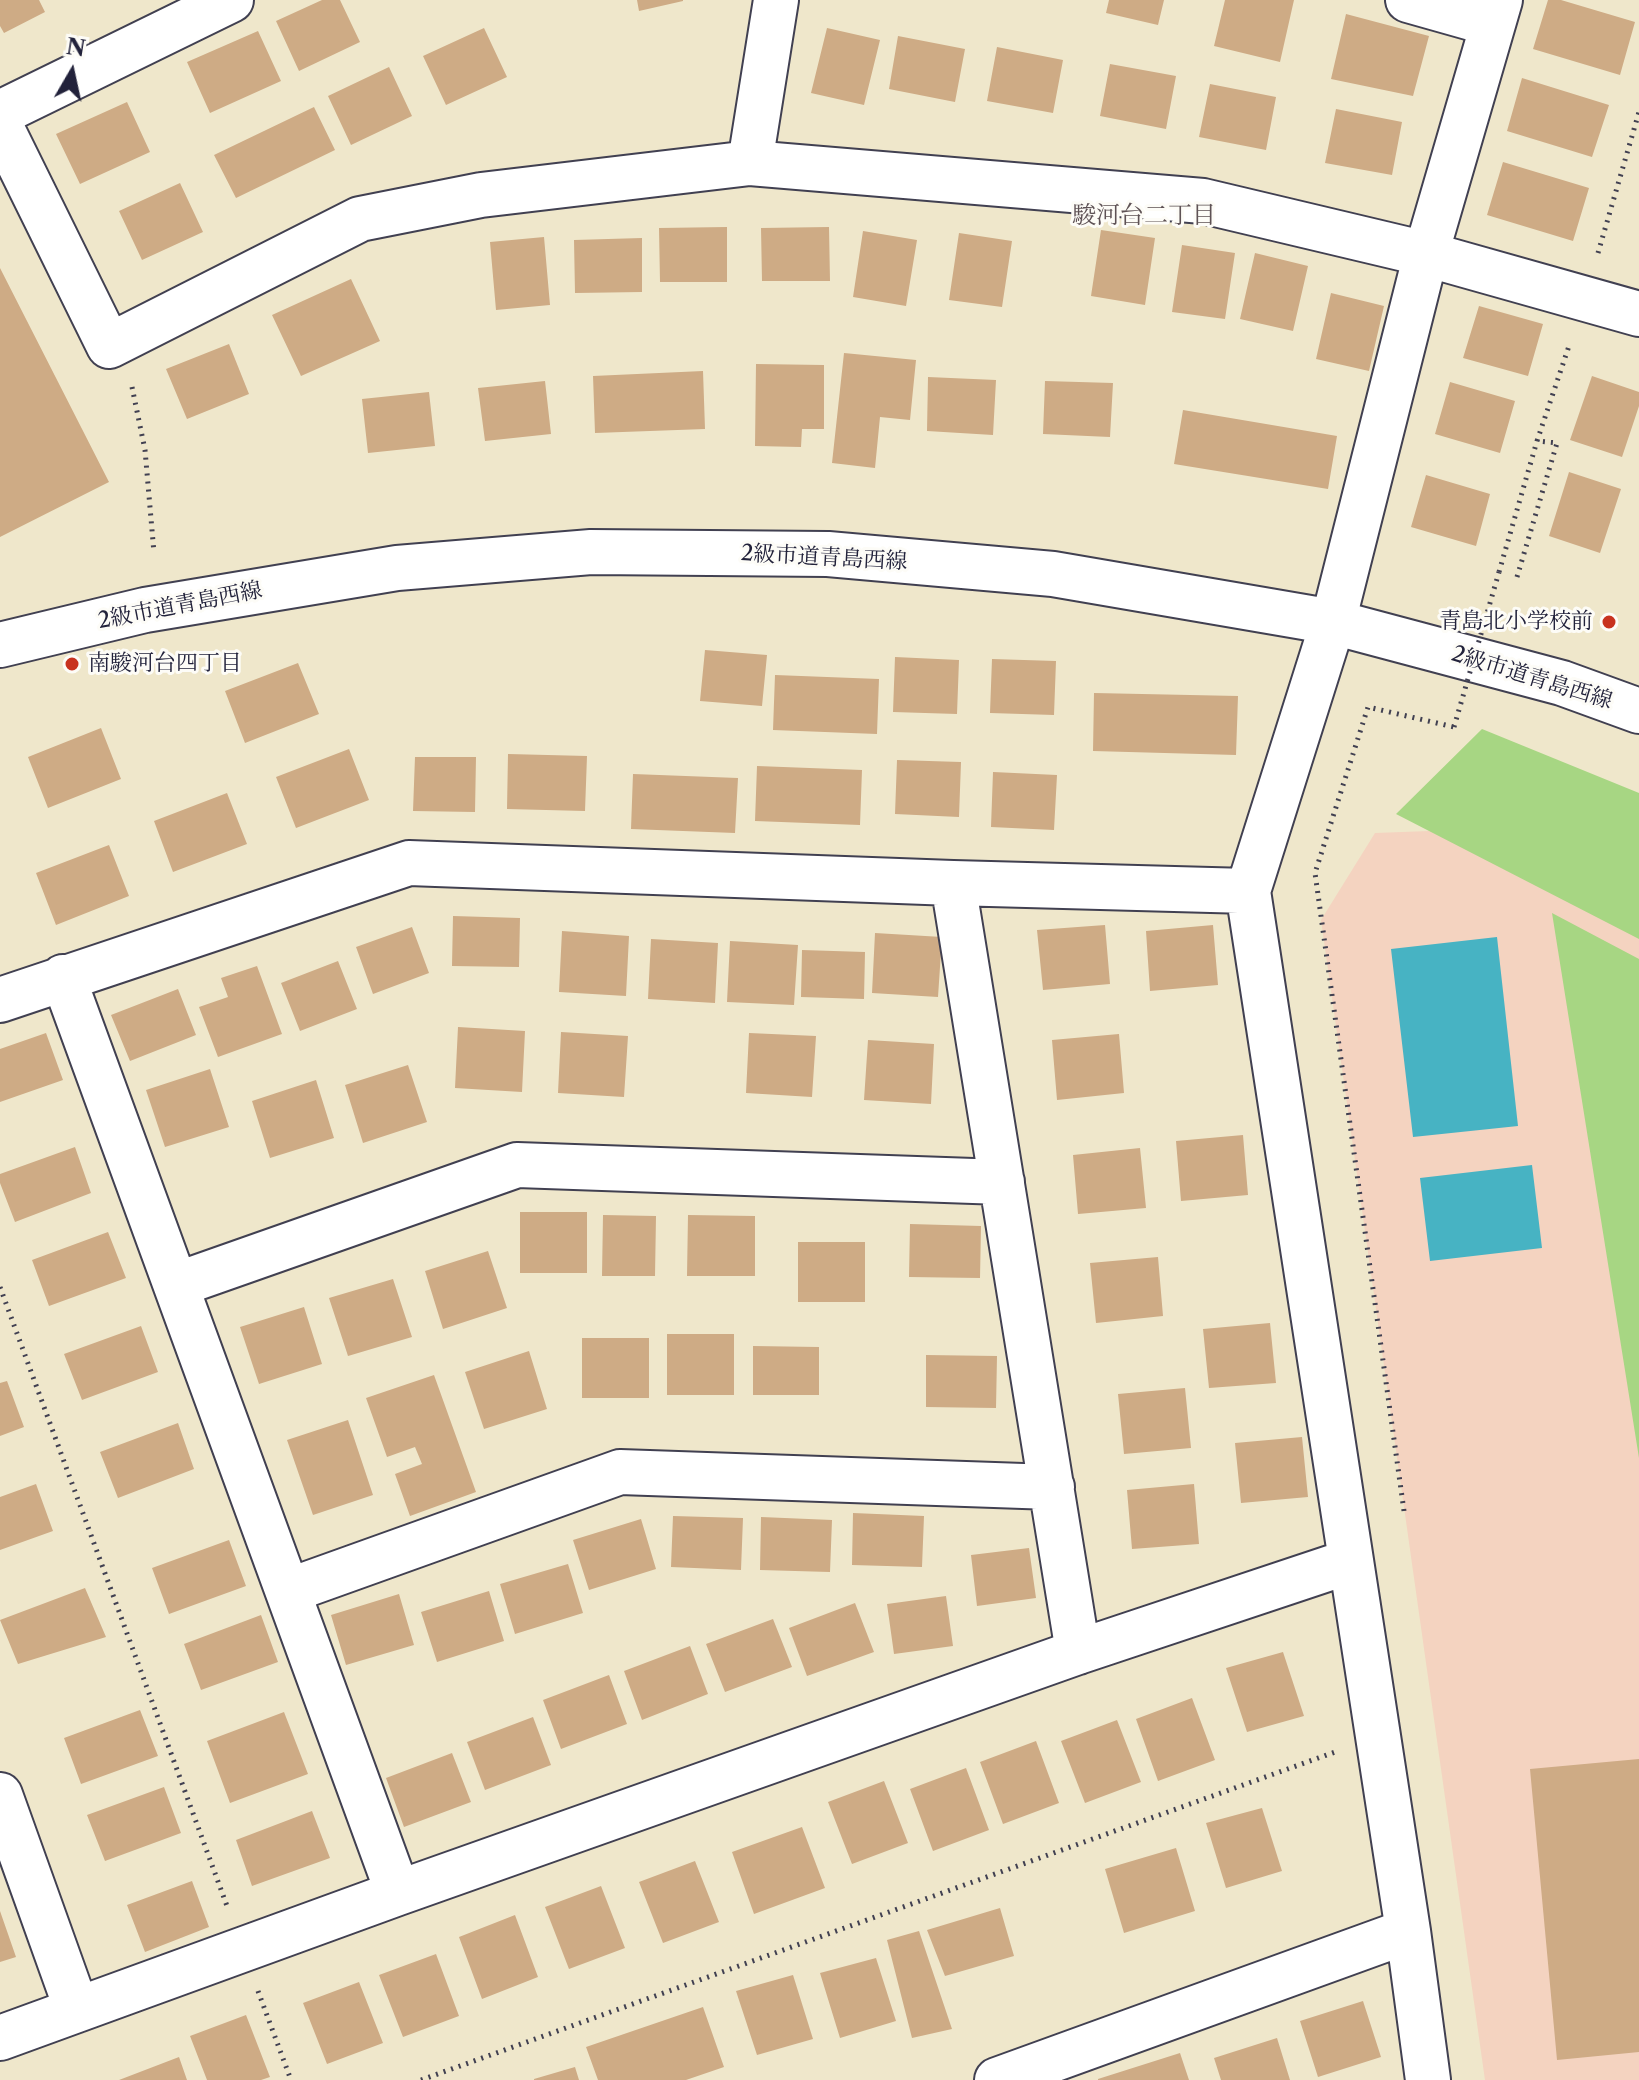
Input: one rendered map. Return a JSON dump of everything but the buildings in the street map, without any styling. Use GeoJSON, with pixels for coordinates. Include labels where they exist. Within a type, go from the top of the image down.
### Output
{"type":"FeatureCollection","features":[{"type":"Feature","properties":{"kind":"street"},"geometry":{"type":"LineString","coordinates":[[0,113],[231,0]]}},
{"type":"Feature","properties":{"kind":"street"},"geometry":{"type":"LineString","coordinates":[[750,163],[776,0]]}},
{"type":"Feature","properties":{"kind":"street"},"geometry":{"type":"LineString","coordinates":[[1408,0],[1497,12],[1426,254],[1333,622],[1248,891],[1408,1931],[1428,2080]]}},
{"type":"Feature","properties":{"kind":"street"},"geometry":{"type":"LineString","coordinates":[[0,125],[109,346],[360,219],[481,195],[750,163],[1203,201],[1426,254],[1639,314]]}},
{"type":"Feature","properties":{"kind":"street","name":"2級市道青島西線"},"geometry":{"type":"LineString","coordinates":[[0,645],[145,610],[397,568],[591,552],[828,554],[1053,574],[1333,622],[1562,683],[1639,711]]}},
{"type":"Feature","properties":{"kind":"street"},"geometry":{"type":"LineString","coordinates":[[0,1000],[409,863],[1248,891]]}},
{"type":"Feature","properties":{"kind":"street"},"geometry":{"type":"LineString","coordinates":[[953,883],[1078,1652]]}},
{"type":"Feature","properties":{"kind":"street"},"geometry":{"type":"LineString","coordinates":[[63,977],[398,1893]]}},
{"type":"Feature","properties":{"kind":"street"},"geometry":{"type":"LineString","coordinates":[[176,1285],[517,1165],[1002,1182]]}},
{"type":"Feature","properties":{"kind":"street"},"geometry":{"type":"LineString","coordinates":[[288,1591],[620,1472],[1052,1487]]}},
{"type":"Feature","properties":{"kind":"street"},"geometry":{"type":"LineString","coordinates":[[0,2038],[1078,1652],[1351,1561]]}},
{"type":"Feature","properties":{"kind":"street"},"geometry":{"type":"LineString","coordinates":[[0,1795],[77,2010]]}},
{"type":"Feature","properties":{"kind":"street"},"geometry":{"type":"LineString","coordinates":[[997,2080],[1408,1931]]}},
{"type":"Feature","properties":{"kind":"path"},"geometry":{"type":"LineString","coordinates":[[122,340],[145,450],[154,553]]}},
{"type":"Feature","properties":{"kind":"path"},"geometry":{"type":"LineString","coordinates":[[1404,1511],[1315,873],[1368,707],[1454,727],[1537,441]]}},
{"type":"Feature","properties":{"kind":"path"},"geometry":{"type":"LineString","coordinates":[[0,1287],[291,2080]]}},
{"type":"Feature","properties":{"kind":"path"},"geometry":{"type":"LineString","coordinates":[[421,2080],[1378,1736]]}},
{"type":"Feature","properties":{"kind":"shaded area"},"geometry":{"type":"Polygon","coordinates":[[[1483,829],[1639,921],[1639,2080],[1485,2080],[1321,920],[1375,833],[1483,829]]]}},
{"type":"Feature","properties":{"kind":"green space"},"geometry":{"type":"Polygon","coordinates":[[[1482,729],[1639,793],[1639,939],[1396,814],[1482,729]]]}},
{"type":"Feature","properties":{"kind":"green space"},"geometry":{"type":"Polygon","coordinates":[[[1552,913],[1639,959],[1639,1458],[1552,913]]]}},
{"type":"Feature","properties":{"kind":"water"},"geometry":{"type":"Polygon","coordinates":[[[1497,937],[1518,1126],[1413,1137],[1391,949],[1497,937]]]}},
{"type":"Feature","properties":{"kind":"water"},"geometry":{"type":"Polygon","coordinates":[[[1532,1165],[1542,1248],[1430,1261],[1420,1178],[1532,1165]]]}},
{"type":"Feature","properties":{"kind":"place","name":"青島北小学校前"},"geometry":{"type":"Point","coordinates":[1609,622]}},
{"type":"Feature","properties":{"kind":"place","name":"南駿河台四丁目"},"geometry":{"type":"Point","coordinates":[72,664]}},
{"type":"Feature","properties":{"kind":"district","name":"駿河台二丁目"},"geometry":{"type":"Point","coordinates":[1144,216]}}]}
